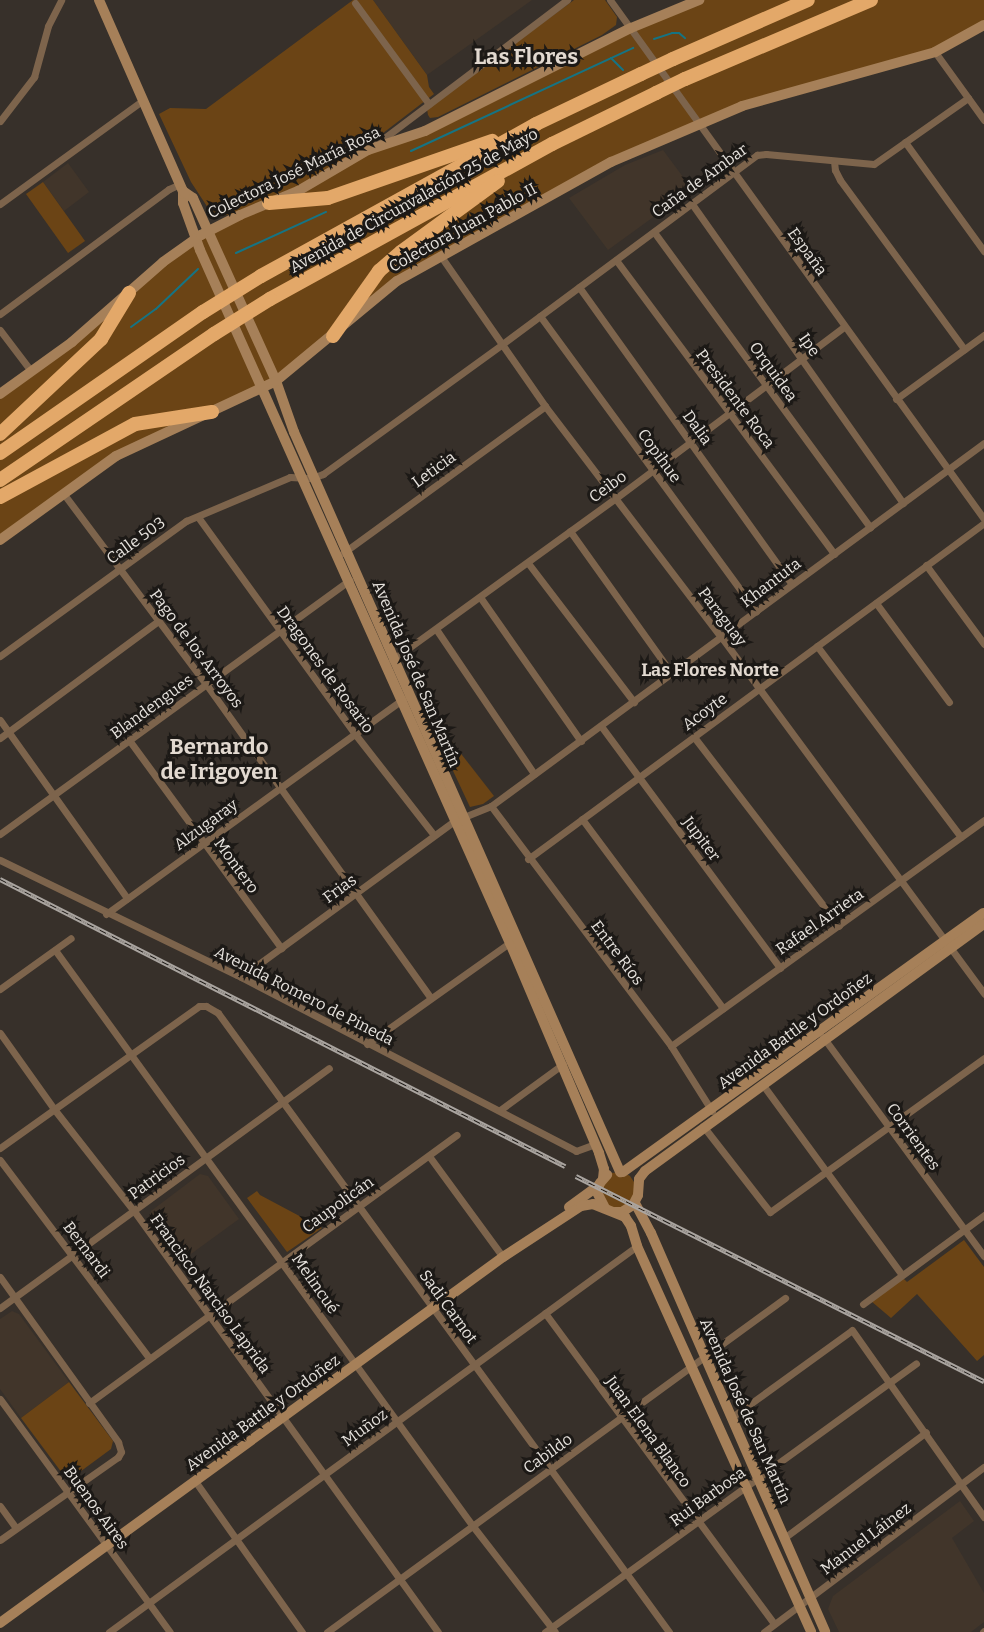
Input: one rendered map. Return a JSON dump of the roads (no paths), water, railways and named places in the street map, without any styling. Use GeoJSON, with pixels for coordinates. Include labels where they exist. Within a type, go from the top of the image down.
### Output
{"type":"FeatureCollection","features":[{"type":"Feature","properties":{"kind":"highway","name":"Avenida de Circunvalación 25 de Mayo"},"geometry":{"type":"LineString","coordinates":[[0,453],[203,312],[261,276],[536,124],[673,59],[808,0]]}},
{"type":"Feature","properties":{"kind":"highway","name":"Avenida de Circunvalación 25 de Mayo"},"geometry":{"type":"LineString","coordinates":[[0,480],[214,334],[270,299],[552,144],[685,79],[870,0]]}},
{"type":"Feature","properties":{"kind":"highway"},"geometry":{"type":"LineString","coordinates":[[268,203],[328,198],[536,124]]}},
{"type":"Feature","properties":{"kind":"highway"},"geometry":{"type":"LineString","coordinates":[[333,336],[379,271],[401,252],[552,144]]}},
{"type":"Feature","properties":{"kind":"highway"},"geometry":{"type":"LineString","coordinates":[[0,434],[101,339],[129,293]]}},
{"type":"Feature","properties":{"kind":"highway"},"geometry":{"type":"LineString","coordinates":[[0,497],[135,424],[212,412]]}},
{"type":"Feature","properties":{"kind":"main road","name":"Avenida José de San Martín"},"geometry":{"type":"LineString","coordinates":[[99,0],[181,187],[183,203],[196,238],[261,390],[309,477]]}},
{"type":"Feature","properties":{"kind":"main road","name":"Colectora José María Rosa"},"geometry":{"type":"LineString","coordinates":[[0,394],[72,342],[163,262],[208,231],[327,176],[368,150],[425,131],[631,28],[699,0]]}},
{"type":"Feature","properties":{"kind":"main road","name":"Colectora Juan Pablo II"},"geometry":{"type":"LineString","coordinates":[[0,540],[116,456],[276,381],[397,281],[440,255],[611,162],[742,106],[935,52],[984,25]]}},
{"type":"Feature","properties":{"kind":"main road","name":"Avenida José de San Martín"},"geometry":{"type":"LineString","coordinates":[[181,187],[193,198],[276,381],[309,477],[457,819],[514,940],[565,1062],[604,1169],[601,1182]]}},
{"type":"Feature","properties":{"kind":"main road","name":"Avenida José de San Martín"},"geometry":{"type":"LineString","coordinates":[[342,554],[348,580],[390,662]]}},
{"type":"Feature","properties":{"kind":"main road","name":"Avenida Battle y Ordoñez"},"geometry":{"type":"LineString","coordinates":[[948,945],[984,913]]}},
{"type":"Feature","properties":{"kind":"main road","name":"Avenida Battle y Ordoñez"},"geometry":{"type":"LineString","coordinates":[[638,1188],[639,1179],[645,1171],[714,1114],[948,945],[984,924]]}},
{"type":"Feature","properties":{"kind":"main road","name":"Avenida Battle y Ordoñez"},"geometry":{"type":"LineString","coordinates":[[714,1114],[763,1085],[822,1036]]}},
{"type":"Feature","properties":{"kind":"main road","name":"Avenida José de San Martín"},"geometry":{"type":"LineString","coordinates":[[565,1062],[621,1172]]}},
{"type":"Feature","properties":{"kind":"main road","name":"Avenida Battle y Ordoñez"},"geometry":{"type":"LineString","coordinates":[[621,1172],[701,1124]]}},
{"type":"Feature","properties":{"kind":"main road"},"geometry":{"type":"LineString","coordinates":[[621,1172],[635,1181],[638,1188],[635,1203],[628,1209],[610,1210],[598,1198],[601,1182],[610,1173],[621,1172]]}},
{"type":"Feature","properties":{"kind":"main road","name":"Avenida Battle y Ordoñez"},"geometry":{"type":"LineString","coordinates":[[543,1229],[601,1182]]}},
{"type":"Feature","properties":{"kind":"main road","name":"Avenida José de San Martín"},"geometry":{"type":"LineString","coordinates":[[635,1203],[705,1356],[825,1632]]}},
{"type":"Feature","properties":{"kind":"main road","name":"Avenida Battle y Ordoñez"},"geometry":{"type":"LineString","coordinates":[[2,1618],[543,1229],[581,1206],[593,1204],[610,1210]]}},
{"type":"Feature","properties":{"kind":"main road","name":"Avenida José de San Martín"},"geometry":{"type":"LineString","coordinates":[[610,1210],[624,1217],[631,1226],[637,1246],[693,1364],[811,1632]]}},
{"type":"Feature","properties":{"kind":"street"},"geometry":{"type":"LineString","coordinates":[[0,121],[34,77],[48,26],[61,0]]}},
{"type":"Feature","properties":{"kind":"street"},"geometry":{"type":"LineString","coordinates":[[368,150],[567,0]]}},
{"type":"Feature","properties":{"kind":"street","name":"España"},"geometry":{"type":"LineString","coordinates":[[610,0],[984,521]]}},
{"type":"Feature","properties":{"kind":"street"},"geometry":{"type":"LineString","coordinates":[[355,3],[429,104]]}},
{"type":"Feature","properties":{"kind":"street"},"geometry":{"type":"LineString","coordinates":[[935,52],[984,120]]}},
{"type":"Feature","properties":{"kind":"street","name":"Caña de Ambar"},"geometry":{"type":"LineString","coordinates":[[309,477],[323,474],[761,154],[874,164],[968,98]]}},
{"type":"Feature","properties":{"kind":"street"},"geometry":{"type":"LineString","coordinates":[[0,204],[143,100]]}},
{"type":"Feature","properties":{"kind":"street"},"geometry":{"type":"LineString","coordinates":[[905,142],[984,251]]}},
{"type":"Feature","properties":{"kind":"street"},"geometry":{"type":"LineString","coordinates":[[834,161],[840,180],[964,349]]}},
{"type":"Feature","properties":{"kind":"street"},"geometry":{"type":"LineString","coordinates":[[0,314],[181,187]]}},
{"type":"Feature","properties":{"kind":"street","name":"Ipe"},"geometry":{"type":"LineString","coordinates":[[692,204],[903,503]]}},
{"type":"Feature","properties":{"kind":"street","name":"Orquidea"},"geometry":{"type":"LineString","coordinates":[[654,232],[870,527]]}},
{"type":"Feature","properties":{"kind":"street","name":"Paraguay"},"geometry":{"type":"LineString","coordinates":[[440,255],[545,406],[722,638],[984,994]]}},
{"type":"Feature","properties":{"kind":"street","name":"Presidente Roca"},"geometry":{"type":"LineString","coordinates":[[616,260],[834,554]]}},
{"type":"Feature","properties":{"kind":"street","name":"Dalia"},"geometry":{"type":"LineString","coordinates":[[579,287],[792,584]]}},
{"type":"Feature","properties":{"kind":"street","name":"Copihue"},"geometry":{"type":"LineString","coordinates":[[540,316],[756,611]]}},
{"type":"Feature","properties":{"kind":"street","name":"Ceibo"},"geometry":{"type":"LineString","coordinates":[[390,662],[528,563],[844,327]]}},
{"type":"Feature","properties":{"kind":"street"},"geometry":{"type":"LineString","coordinates":[[0,330],[31,371]]}},
{"type":"Feature","properties":{"kind":"street"},"geometry":{"type":"LineString","coordinates":[[896,399],[984,335]]}},
{"type":"Feature","properties":{"kind":"street","name":"Leticia"},"geometry":{"type":"LineString","coordinates":[[342,554],[545,406]]}},
{"type":"Feature","properties":{"kind":"street","name":"Khantuta"},"geometry":{"type":"LineString","coordinates":[[457,819],[491,806],[984,443]]}},
{"type":"Feature","properties":{"kind":"street","name":"Calle 503"},"geometry":{"type":"LineString","coordinates":[[0,656],[186,521],[290,477],[309,477]]}},
{"type":"Feature","properties":{"kind":"street","name":"Pago de los Arroyos"},"geometry":{"type":"LineString","coordinates":[[63,494],[206,684],[431,998]]}},
{"type":"Feature","properties":{"kind":"street","name":"Dragones de Rosario"},"geometry":{"type":"LineString","coordinates":[[198,517],[355,734],[434,835]]}},
{"type":"Feature","properties":{"kind":"street","name":"Acoyte"},"geometry":{"type":"LineString","coordinates":[[528,859],[984,521]]}},
{"type":"Feature","properties":{"kind":"street"},"geometry":{"type":"LineString","coordinates":[[570,531],[672,674]]}},
{"type":"Feature","properties":{"kind":"street"},"geometry":{"type":"LineString","coordinates":[[528,563],[634,702]]}},
{"type":"Feature","properties":{"kind":"street"},"geometry":{"type":"LineString","coordinates":[[926,565],[984,644]]}},
{"type":"Feature","properties":{"kind":"street","name":"Blandengues"},"geometry":{"type":"LineString","coordinates":[[0,834],[348,580]]}},
{"type":"Feature","properties":{"kind":"street"},"geometry":{"type":"LineString","coordinates":[[480,597],[581,741]]}},
{"type":"Feature","properties":{"kind":"street"},"geometry":{"type":"LineString","coordinates":[[876,603],[949,702]]}},
{"type":"Feature","properties":{"kind":"street"},"geometry":{"type":"LineString","coordinates":[[0,738],[158,621]]}},
{"type":"Feature","properties":{"kind":"street"},"geometry":{"type":"LineString","coordinates":[[435,629],[534,774]]}},
{"type":"Feature","properties":{"kind":"street"},"geometry":{"type":"LineString","coordinates":[[818,646],[961,837]]}},
{"type":"Feature","properties":{"kind":"street","name":"Alzugaray"},"geometry":{"type":"LineString","coordinates":[[106,914],[405,697]]}},
{"type":"Feature","properties":{"kind":"street"},"geometry":{"type":"LineString","coordinates":[[0,720],[128,898]]}},
{"type":"Feature","properties":{"kind":"street","name":"Jupiter"},"geometry":{"type":"LineString","coordinates":[[601,726],[780,968]]}},
{"type":"Feature","properties":{"kind":"street"},"geometry":{"type":"LineString","coordinates":[[694,737],[839,926]]}},
{"type":"Feature","properties":{"kind":"street","name":"Montero"},"geometry":{"type":"LineString","coordinates":[[129,740],[280,948]]}},
{"type":"Feature","properties":{"kind":"street","name":"Entre Ríos"},"geometry":{"type":"LineString","coordinates":[[491,806],[528,859],[671,1046],[714,1114]]}},
{"type":"Feature","properties":{"kind":"street","name":"Frias"},"geometry":{"type":"LineString","coordinates":[[241,978],[457,819]]}},
{"type":"Feature","properties":{"kind":"street"},"geometry":{"type":"LineString","coordinates":[[582,819],[723,1008]]}},
{"type":"Feature","properties":{"kind":"street","name":"Rafael Arrieta"},"geometry":{"type":"LineString","coordinates":[[671,1046],[984,820]]}},
{"type":"Feature","properties":{"kind":"street","name":"Avenida Romero de Pineda"},"geometry":{"type":"LineString","coordinates":[[0,860],[106,914],[241,978],[576,1151],[595,1144]]}},
{"type":"Feature","properties":{"kind":"street"},"geometry":{"type":"LineString","coordinates":[[0,989],[71,938]]}},
{"type":"Feature","properties":{"kind":"street"},"geometry":{"type":"LineString","coordinates":[[367,1044],[514,940]]}},
{"type":"Feature","properties":{"kind":"street","name":"Melincué"},"geometry":{"type":"LineString","coordinates":[[55,950],[550,1630]]}},
{"type":"Feature","properties":{"kind":"street","name":"Sadi Carnot"},"geometry":{"type":"LineString","coordinates":[[131,1055],[199,1006],[206,1006],[224,1020],[669,1632]]}},
{"type":"Feature","properties":{"kind":"street","name":"Francisco Narciso Laprida"},"geometry":{"type":"LineString","coordinates":[[0,1033],[54,1109],[134,1211],[438,1632]]}},
{"type":"Feature","properties":{"kind":"street","name":"Corrientes"},"geometry":{"type":"LineString","coordinates":[[822,1036],[984,1256]]}},
{"type":"Feature","properties":{"kind":"street"},"geometry":{"type":"LineString","coordinates":[[0,1148],[131,1055]]}},
{"type":"Feature","properties":{"kind":"street"},"geometry":{"type":"LineString","coordinates":[[701,1124],[770,1212],[984,1058]]}},
{"type":"Feature","properties":{"kind":"street"},"geometry":{"type":"LineString","coordinates":[[500,1110],[565,1062]]}},
{"type":"Feature","properties":{"kind":"street","name":"Patricios"},"geometry":{"type":"LineString","coordinates":[[0,1308],[329,1068]]}},
{"type":"Feature","properties":{"kind":"street"},"geometry":{"type":"LineString","coordinates":[[763,1085],[902,1275]]}},
{"type":"Feature","properties":{"kind":"street","name":"Caupolicán"},"geometry":{"type":"LineString","coordinates":[[89,1403],[457,1135]]}},
{"type":"Feature","properties":{"kind":"street"},"geometry":{"type":"LineString","coordinates":[[429,1156],[503,1257]]}},
{"type":"Feature","properties":{"kind":"street","name":"Bernardi"},"geometry":{"type":"LineString","coordinates":[[0,1160],[149,1358]]}},
{"type":"Feature","properties":{"kind":"street"},"geometry":{"type":"LineString","coordinates":[[863,1304],[984,1215]]}},
{"type":"Feature","properties":{"kind":"street","name":"Muñoz"},"geometry":{"type":"LineString","coordinates":[[109,1632],[637,1246]]}},
{"type":"Feature","properties":{"kind":"street"},"geometry":{"type":"LineString","coordinates":[[0,1277],[118,1442],[122,1452],[0,1540]]}},
{"type":"Feature","properties":{"kind":"street","name":"Cabildo"},"geometry":{"type":"LineString","coordinates":[[327,1632],[785,1298]]}},
{"type":"Feature","properties":{"kind":"street","name":"Juan Elena Blanco"},"geometry":{"type":"LineString","coordinates":[[545,1313],[774,1624]]}},
{"type":"Feature","properties":{"kind":"street"},"geometry":{"type":"LineString","coordinates":[[732,1417],[852,1330],[984,1517]]}},
{"type":"Feature","properties":{"kind":"street","name":"Rui Barbosa"},"geometry":{"type":"LineString","coordinates":[[550,1630],[626,1572],[916,1363]]}},
{"type":"Feature","properties":{"kind":"street","name":"Buenos Aires"},"geometry":{"type":"LineString","coordinates":[[0,1399],[170,1632]]}},
{"type":"Feature","properties":{"kind":"street"},"geometry":{"type":"LineString","coordinates":[[784,1538],[926,1432]]}},
{"type":"Feature","properties":{"kind":"street","name":"Manuel Láinez"},"geometry":{"type":"LineString","coordinates":[[764,1632],[984,1467]]}},
{"type":"Feature","properties":{"kind":"street"},"geometry":{"type":"LineString","coordinates":[[195,1481],[302,1632]]}},
{"type":"Feature","properties":{"kind":"street"},"geometry":{"type":"LineString","coordinates":[[0,1506],[16,1528]]}},
{"type":"Feature","properties":{"kind":"waterway"},"geometry":{"type":"LineString","coordinates":[[654,39],[672,33],[679,33],[685,38]]}},
{"type":"Feature","properties":{"kind":"waterway"},"geometry":{"type":"LineString","coordinates":[[411,151],[633,48]]}},
{"type":"Feature","properties":{"kind":"waterway"},"geometry":{"type":"LineString","coordinates":[[611,58],[623,70]]}},
{"type":"Feature","properties":{"kind":"waterway"},"geometry":{"type":"LineString","coordinates":[[236,253],[326,212]]}},
{"type":"Feature","properties":{"kind":"waterway"},"geometry":{"type":"LineString","coordinates":[[131,327],[156,309],[198,269]]}},
{"type":"Feature","properties":{"kind":"railway"},"geometry":{"type":"LineString","coordinates":[[0,879],[565,1166]]}},
{"type":"Feature","properties":{"kind":"railway"},"geometry":{"type":"LineString","coordinates":[[576,1176],[984,1381]]}},
{"type":"Feature","properties":{"kind":"district","name":"Las Flores"},"geometry":{"type":"Point","coordinates":[526,57]}},
{"type":"Feature","properties":{"kind":"district","name":"Las Flores Norte"},"geometry":{"type":"Point","coordinates":[710,670]}},
{"type":"Feature","properties":{"kind":"district","name":"Bernardo de Irigoyen"},"geometry":{"type":"Point","coordinates":[219,758]}}]}
